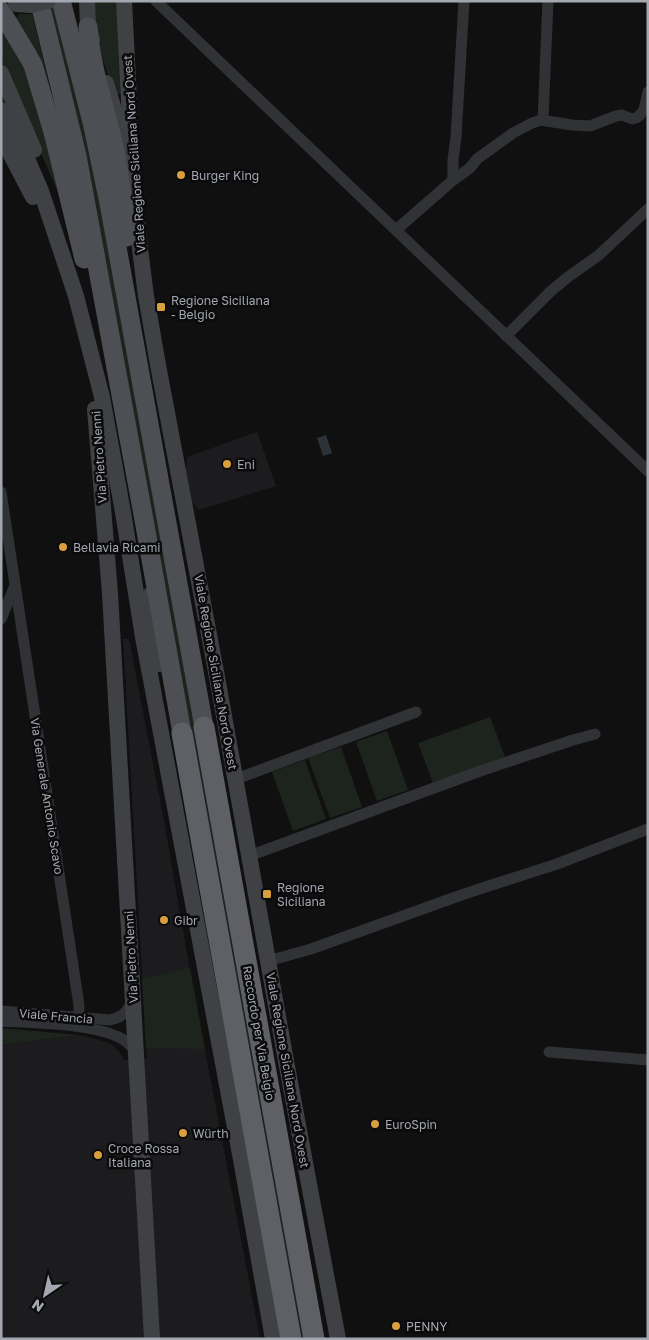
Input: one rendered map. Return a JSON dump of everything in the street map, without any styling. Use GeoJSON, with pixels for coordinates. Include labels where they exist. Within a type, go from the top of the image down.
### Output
{"type":"FeatureCollection","features":[{"type":"Feature","properties":{"kind":"highway","name":"Raccordo per Via Belgio"},"geometry":{"type":"LineString","coordinates":[[204,727],[314,1339]]}},
{"type":"Feature","properties":{"kind":"highway","name":"Raccordo per Via Belgio"},"geometry":{"type":"LineString","coordinates":[[182,732],[291,1339]]}},
{"type":"Feature","properties":{"kind":"main road"},"geometry":{"type":"LineString","coordinates":[[8,5],[33,65],[53,132],[130,446]]}},
{"type":"Feature","properties":{"kind":"main road"},"geometry":{"type":"LineString","coordinates":[[51,6],[182,732]]}},
{"type":"Feature","properties":{"kind":"main road","name":"Viale Regione Siciliana Nord Ovest"},"geometry":{"type":"LineString","coordinates":[[51,6],[93,126],[153,441],[204,727]]}},
{"type":"Feature","properties":{"kind":"main road"},"geometry":{"type":"LineString","coordinates":[[88,27],[93,65],[120,176],[134,302],[153,441]]}},
{"type":"Feature","properties":{"kind":"street"},"geometry":{"type":"LineString","coordinates":[[87,1],[88,27],[124,142],[133,180]]}},
{"type":"Feature","properties":{"kind":"street","name":"Viale Regione Siciliana Nord Ovest"},"geometry":{"type":"LineString","coordinates":[[124,1],[133,180],[140,249],[158,366],[236,779],[338,1339]]}},
{"type":"Feature","properties":{"kind":"street"},"geometry":{"type":"LineString","coordinates":[[156,1],[648,471]]}},
{"type":"Feature","properties":{"kind":"street"},"geometry":{"type":"LineString","coordinates":[[453,180],[464,1]]}},
{"type":"Feature","properties":{"kind":"street"},"geometry":{"type":"LineString","coordinates":[[543,120],[548,1]]}},
{"type":"Feature","properties":{"kind":"street"},"geometry":{"type":"LineString","coordinates":[[8,5],[51,6]]}},
{"type":"Feature","properties":{"kind":"street"},"geometry":{"type":"LineString","coordinates":[[1,73],[52,198],[104,406],[171,789],[273,1339]]}},
{"type":"Feature","properties":{"kind":"street"},"geometry":{"type":"LineString","coordinates":[[396,230],[453,180],[470,168],[476,159],[513,133],[532,123],[543,120],[590,126],[616,116],[636,118],[644,110],[648,92]]}},
{"type":"Feature","properties":{"kind":"street"},"geometry":{"type":"LineString","coordinates":[[1,110],[17,138],[41,191],[76,296]]}},
{"type":"Feature","properties":{"kind":"street"},"geometry":{"type":"LineString","coordinates":[[1,136],[60,249]]}},
{"type":"Feature","properties":{"kind":"street"},"geometry":{"type":"LineString","coordinates":[[506,336],[551,291],[599,255],[648,209]]}},
{"type":"Feature","properties":{"kind":"street","name":"Via Pietro Nenni"},"geometry":{"type":"LineString","coordinates":[[88,340],[109,575],[152,1339]]}},
{"type":"Feature","properties":{"kind":"street","name":"Via Generale Antonio Scavo"},"geometry":{"type":"LineString","coordinates":[[1,492],[79,1017]]}},
{"type":"Feature","properties":{"kind":"street"},"geometry":{"type":"LineString","coordinates":[[144,520],[151,613],[171,751],[171,789]]}},
{"type":"Feature","properties":{"kind":"street","name":"Via Pietro Nenni"},"geometry":{"type":"LineString","coordinates":[[109,575],[111,550],[116,543],[124,546],[131,566]]}},
{"type":"Feature","properties":{"kind":"street"},"geometry":{"type":"LineString","coordinates":[[1,619],[15,587]]}},
{"type":"Feature","properties":{"kind":"street"},"geometry":{"type":"LineString","coordinates":[[236,779],[416,712]]}},
{"type":"Feature","properties":{"kind":"street"},"geometry":{"type":"LineString","coordinates":[[249,856],[483,770],[595,734]]}},
{"type":"Feature","properties":{"kind":"street"},"geometry":{"type":"LineString","coordinates":[[268,961],[311,949],[467,893],[557,864],[648,829]]}},
{"type":"Feature","properties":{"kind":"street","name":"Viale Francia"},"geometry":{"type":"LineString","coordinates":[[110,1020],[119,1018],[125,1013],[130,1008],[133,1000]]}},
{"type":"Feature","properties":{"kind":"street","name":"Viale Francia"},"geometry":{"type":"LineString","coordinates":[[1,1011],[110,1020],[123,1022],[134,1027],[126,1034],[109,1034]]}},
{"type":"Feature","properties":{"kind":"street","name":"Viale Francia"},"geometry":{"type":"LineString","coordinates":[[1,1021],[70,1026],[109,1034],[124,1040],[136,1050]]}},
{"type":"Feature","properties":{"kind":"street"},"geometry":{"type":"LineString","coordinates":[[549,1052],[648,1060]]}},
{"type":"Feature","properties":{"kind":"shaded area"},"geometry":{"type":"Polygon","coordinates":[[[55,1],[87,131],[308,1339],[298,1339],[48,10],[55,1]]]}},
{"type":"Feature","properties":{"kind":"shaded area"},"geometry":{"type":"Polygon","coordinates":[[[92,1],[116,1],[122,92],[118,95],[114,93],[95,36],[92,1]]]}},
{"type":"Feature","properties":{"kind":"shaded area"},"geometry":{"type":"Polygon","coordinates":[[[20,14],[32,14],[68,160],[16,18],[20,14]]]}},
{"type":"Feature","properties":{"kind":"shaded area"},"geometry":{"type":"Polygon","coordinates":[[[1,20],[30,71],[58,193],[1,58],[1,20]]]}},
{"type":"Feature","properties":{"kind":"shaded area","name":"Eni"},"geometry":{"type":"Polygon","coordinates":[[[257,432],[276,486],[199,510],[191,501],[186,471],[187,457],[257,432]]]}},
{"type":"Feature","properties":{"kind":"shaded area"},"geometry":{"type":"Polygon","coordinates":[[[326,435],[332,453],[323,456],[317,438],[326,435]]]}},
{"type":"Feature","properties":{"kind":"shaded area"},"geometry":{"type":"Polygon","coordinates":[[[123,639],[129,639],[260,1339],[1,1339],[1,1045],[80,1035],[111,1044],[119,1051],[124,1060],[147,1058],[123,639]]]}},
{"type":"Feature","properties":{"kind":"shaded area"},"geometry":{"type":"Polygon","coordinates":[[[490,717],[505,757],[433,783],[418,743],[490,717]]]}},
{"type":"Feature","properties":{"kind":"shaded area"},"geometry":{"type":"Polygon","coordinates":[[[387,731],[408,790],[377,801],[356,742],[387,731]]]}},
{"type":"Feature","properties":{"kind":"shaded area"},"geometry":{"type":"Polygon","coordinates":[[[341,747],[362,807],[330,818],[308,758],[341,747]]]}},
{"type":"Feature","properties":{"kind":"shaded area"},"geometry":{"type":"Polygon","coordinates":[[[305,760],[326,819],[293,831],[272,772],[305,760]]]}},
{"type":"Feature","properties":{"kind":"shaded area"},"geometry":{"type":"Polygon","coordinates":[[[190,968],[205,1049],[146,1048],[142,979],[190,968]]]}},
{"type":"Feature","properties":{"kind":"shaded area"},"geometry":{"type":"Polygon","coordinates":[[[1,1028],[80,1035],[1,1045],[1,1028]]]}},
{"type":"Feature","properties":{"kind":"place","name":"Burger King"},"geometry":{"type":"Point","coordinates":[181,175]}},
{"type":"Feature","properties":{"kind":"place","name":"Regione Siciliana - Belgio"},"geometry":{"type":"Point","coordinates":[161,307]}},
{"type":"Feature","properties":{"kind":"place","name":"Eni"},"geometry":{"type":"Point","coordinates":[227,464]}},
{"type":"Feature","properties":{"kind":"place","name":"Bellavia Ricami"},"geometry":{"type":"Point","coordinates":[63,547]}},
{"type":"Feature","properties":{"kind":"place","name":"Regione Siciliana"},"geometry":{"type":"Point","coordinates":[267,894]}},
{"type":"Feature","properties":{"kind":"place","name":"Gibr"},"geometry":{"type":"Point","coordinates":[164,920]}},
{"type":"Feature","properties":{"kind":"place","name":"EuroSpin"},"geometry":{"type":"Point","coordinates":[375,1124]}},
{"type":"Feature","properties":{"kind":"place","name":"Würth"},"geometry":{"type":"Point","coordinates":[183,1133]}},
{"type":"Feature","properties":{"kind":"place","name":"Croce Rossa Italiana"},"geometry":{"type":"Point","coordinates":[98,1155]}},
{"type":"Feature","properties":{"kind":"place","name":"PENNY"},"geometry":{"type":"Point","coordinates":[396,1326]}}]}
